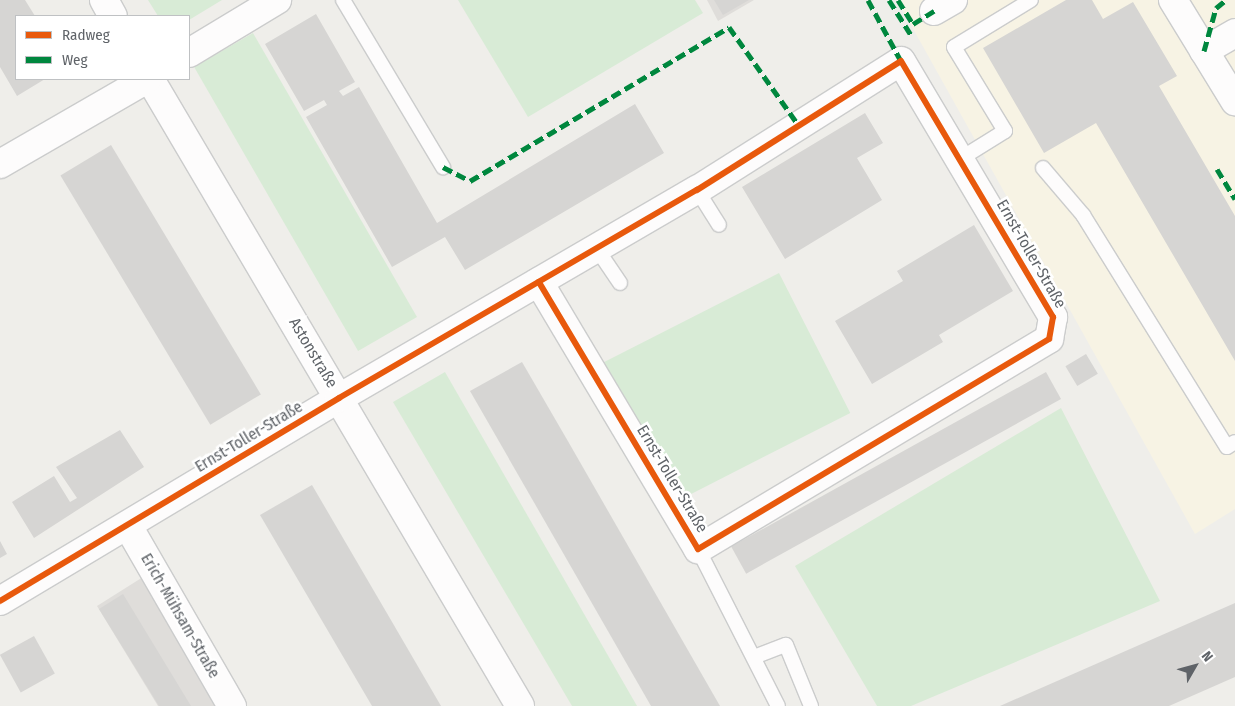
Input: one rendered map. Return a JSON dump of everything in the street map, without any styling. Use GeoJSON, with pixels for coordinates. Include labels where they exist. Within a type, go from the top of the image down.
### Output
{"type":"FeatureCollection","features":[{"type":"Feature","properties":{"kind":"street"},"geometry":{"type":"LineString","coordinates":[[104,0],[112,15]]}},
{"type":"Feature","properties":{"kind":"street"},"geometry":{"type":"LineString","coordinates":[[190,52],[277,0]]}},
{"type":"Feature","properties":{"kind":"street"},"geometry":{"type":"LineString","coordinates":[[1173,0],[1235,101]]}},
{"type":"Feature","properties":{"kind":"street"},"geometry":{"type":"LineString","coordinates":[[1204,52],[1235,33]]}},
{"type":"Feature","properties":{"kind":"street","name":"Ernst-Toller-Straße"},"geometry":{"type":"LineString","coordinates":[[0,601],[339,398],[697,190],[901,61],[1053,317],[1049,338],[698,549],[539,282]]}},
{"type":"Feature","properties":{"kind":"street"},"geometry":{"type":"LineString","coordinates":[[0,164],[146,80]]}},
{"type":"Feature","properties":{"kind":"street","name":"Astonstraße"},"geometry":{"type":"LineString","coordinates":[[149,80],[520,706]]}},
{"type":"Feature","properties":{"kind":"street","name":"Erich-Mühsam-Straße"},"geometry":{"type":"LineString","coordinates":[[128,526],[232,706]]}},
{"type":"Feature","properties":{"kind":"lane"},"geometry":{"type":"LineString","coordinates":[[343,0],[443,167]]}},
{"type":"Feature","properties":{"kind":"lane"},"geometry":{"type":"LineString","coordinates":[[960,159],[1005,131],[954,47],[1031,0]]}},
{"type":"Feature","properties":{"kind":"lane"},"geometry":{"type":"LineString","coordinates":[[1043,168],[1083,215],[1227,447],[1235,442]]}},
{"type":"Feature","properties":{"kind":"lane"},"geometry":{"type":"LineString","coordinates":[[697,190],[719,225]]}},
{"type":"Feature","properties":{"kind":"lane"},"geometry":{"type":"LineString","coordinates":[[596,249],[620,283]]}},
{"type":"Feature","properties":{"kind":"lane"},"geometry":{"type":"LineString","coordinates":[[698,549],[778,706]]}},
{"type":"Feature","properties":{"kind":"lane"},"geometry":{"type":"LineString","coordinates":[[754,657],[786,645],[811,706]]}},
{"type":"Feature","properties":{"kind":"shaded area"},"geometry":{"type":"Polygon","coordinates":[[[707,0],[754,0],[718,21],[707,0]]]}},
{"type":"Feature","properties":{"kind":"shaded area"},"geometry":{"type":"Polygon","coordinates":[[[897,0],[1235,0],[1235,509],[1195,534],[897,0]]]}},
{"type":"Feature","properties":{"kind":"shaded area"},"geometry":{"type":"Polygon","coordinates":[[[143,577],[217,706],[158,706],[97,606],[143,577]]]}},
{"type":"Feature","properties":{"kind":"green space"},"geometry":{"type":"Polygon","coordinates":[[[148,0],[222,0],[190,19],[190,15],[157,15],[148,0]]]}},
{"type":"Feature","properties":{"kind":"green space"},"geometry":{"type":"Polygon","coordinates":[[[458,0],[695,0],[703,13],[528,117],[458,0]]]}},
{"type":"Feature","properties":{"kind":"green space"},"geometry":{"type":"Polygon","coordinates":[[[253,33],[417,317],[358,351],[194,67],[253,33]]]}},
{"type":"Feature","properties":{"kind":"green space"},"geometry":{"type":"Polygon","coordinates":[[[779,273],[850,413],[672,504],[601,364],[779,273]]]}},
{"type":"Feature","properties":{"kind":"green space"},"geometry":{"type":"Polygon","coordinates":[[[445,372],[637,706],[572,706],[393,402],[445,372]]]}},
{"type":"Feature","properties":{"kind":"green space"},"geometry":{"type":"Polygon","coordinates":[[[1061,408],[1160,601],[911,706],[877,706],[795,566],[1061,408]]]}},
{"type":"Feature","properties":{"kind":"building"},"geometry":{"type":"Polygon","coordinates":[[[0,0],[25,0],[34,15],[15,15],[15,80],[43,80],[17,96],[0,67],[0,0]]]}},
{"type":"Feature","properties":{"kind":"building"},"geometry":{"type":"Polygon","coordinates":[[[714,0],[749,0],[723,15],[714,0]]]}},
{"type":"Feature","properties":{"kind":"building"},"geometry":{"type":"Polygon","coordinates":[[[1066,0],[1092,0],[1103,19],[1133,2],[1177,76],[1159,86],[1235,216],[1235,361],[1096,123],[1044,153],[983,48],[1066,0]]]}},
{"type":"Feature","properties":{"kind":"building"},"geometry":{"type":"Polygon","coordinates":[[[316,14],[355,82],[339,91],[343,96],[359,87],[437,223],[635,104],[664,153],[465,270],[445,237],[392,267],[306,117],[327,105],[324,100],[304,111],[265,44],[316,14]]]}},
{"type":"Feature","properties":{"kind":"building"},"geometry":{"type":"Polygon","coordinates":[[[865,113],[883,143],[857,158],[882,200],[785,259],[742,187],[865,113]]]}},
{"type":"Feature","properties":{"kind":"building"},"geometry":{"type":"Polygon","coordinates":[[[111,145],[261,394],[210,425],[60,175],[111,145]]]}},
{"type":"Feature","properties":{"kind":"building"},"geometry":{"type":"Polygon","coordinates":[[[974,225],[1013,291],[939,335],[943,342],[872,384],[835,321],[903,281],[897,271],[974,225]]]}},
{"type":"Feature","properties":{"kind":"building"},"geometry":{"type":"Polygon","coordinates":[[[1086,354],[1098,374],[1077,386],[1065,366],[1086,354]]]}},
{"type":"Feature","properties":{"kind":"building"},"geometry":{"type":"Polygon","coordinates":[[[522,362],[720,706],[651,706],[470,391],[522,362]]]}},
{"type":"Feature","properties":{"kind":"building"},"geometry":{"type":"Polygon","coordinates":[[[1046,372],[1061,399],[746,574],[731,547],[1046,372]]]}},
{"type":"Feature","properties":{"kind":"building"},"geometry":{"type":"Polygon","coordinates":[[[120,430],[144,467],[34,538],[12,502],[54,476],[70,502],[77,498],[56,467],[120,430]]]}},
{"type":"Feature","properties":{"kind":"building"},"geometry":{"type":"Polygon","coordinates":[[[312,485],[441,706],[372,706],[260,515],[312,485]]]}},
{"type":"Feature","properties":{"kind":"building"},"geometry":{"type":"Polygon","coordinates":[[[0,541],[7,554],[0,558],[0,541]]]}},
{"type":"Feature","properties":{"kind":"building"},"geometry":{"type":"Polygon","coordinates":[[[123,594],[191,706],[159,706],[99,609],[123,594]]]}},
{"type":"Feature","properties":{"kind":"building"},"geometry":{"type":"Polygon","coordinates":[[[1235,603],[1235,677],[1169,706],[1000,706],[1235,603]]]}},
{"type":"Feature","properties":{"kind":"building"},"geometry":{"type":"Polygon","coordinates":[[[34,636],[55,674],[21,693],[0,655],[34,636]]]}},
{"type":"Feature","properties":{"kind":"marked path"},"geometry":{"type":"LineString","coordinates":[[868,0],[901,61]]}},
{"type":"Feature","properties":{"kind":"marked path"},"geometry":{"type":"LineString","coordinates":[[889,0],[911,35]]}},
{"type":"Feature","properties":{"kind":"marked path"},"geometry":{"type":"LineString","coordinates":[[898,0],[913,24],[934,11]]}},
{"type":"Feature","properties":{"kind":"marked path"},"geometry":{"type":"LineString","coordinates":[[1204,51],[1216,8],[1226,0]]}},
{"type":"Feature","properties":{"kind":"marked path"},"geometry":{"type":"LineString","coordinates":[[443,167],[470,181],[729,27],[799,126]]}},
{"type":"Feature","properties":{"kind":"marked path"},"geometry":{"type":"LineString","coordinates":[[1217,169],[1235,199]]}},
{"type":"Feature","properties":{"kind":"cycle path"},"geometry":{"type":"LineString","coordinates":[[0,601],[339,398],[697,190],[901,61],[1053,317],[1049,339],[698,549],[539,282]]}}]}
